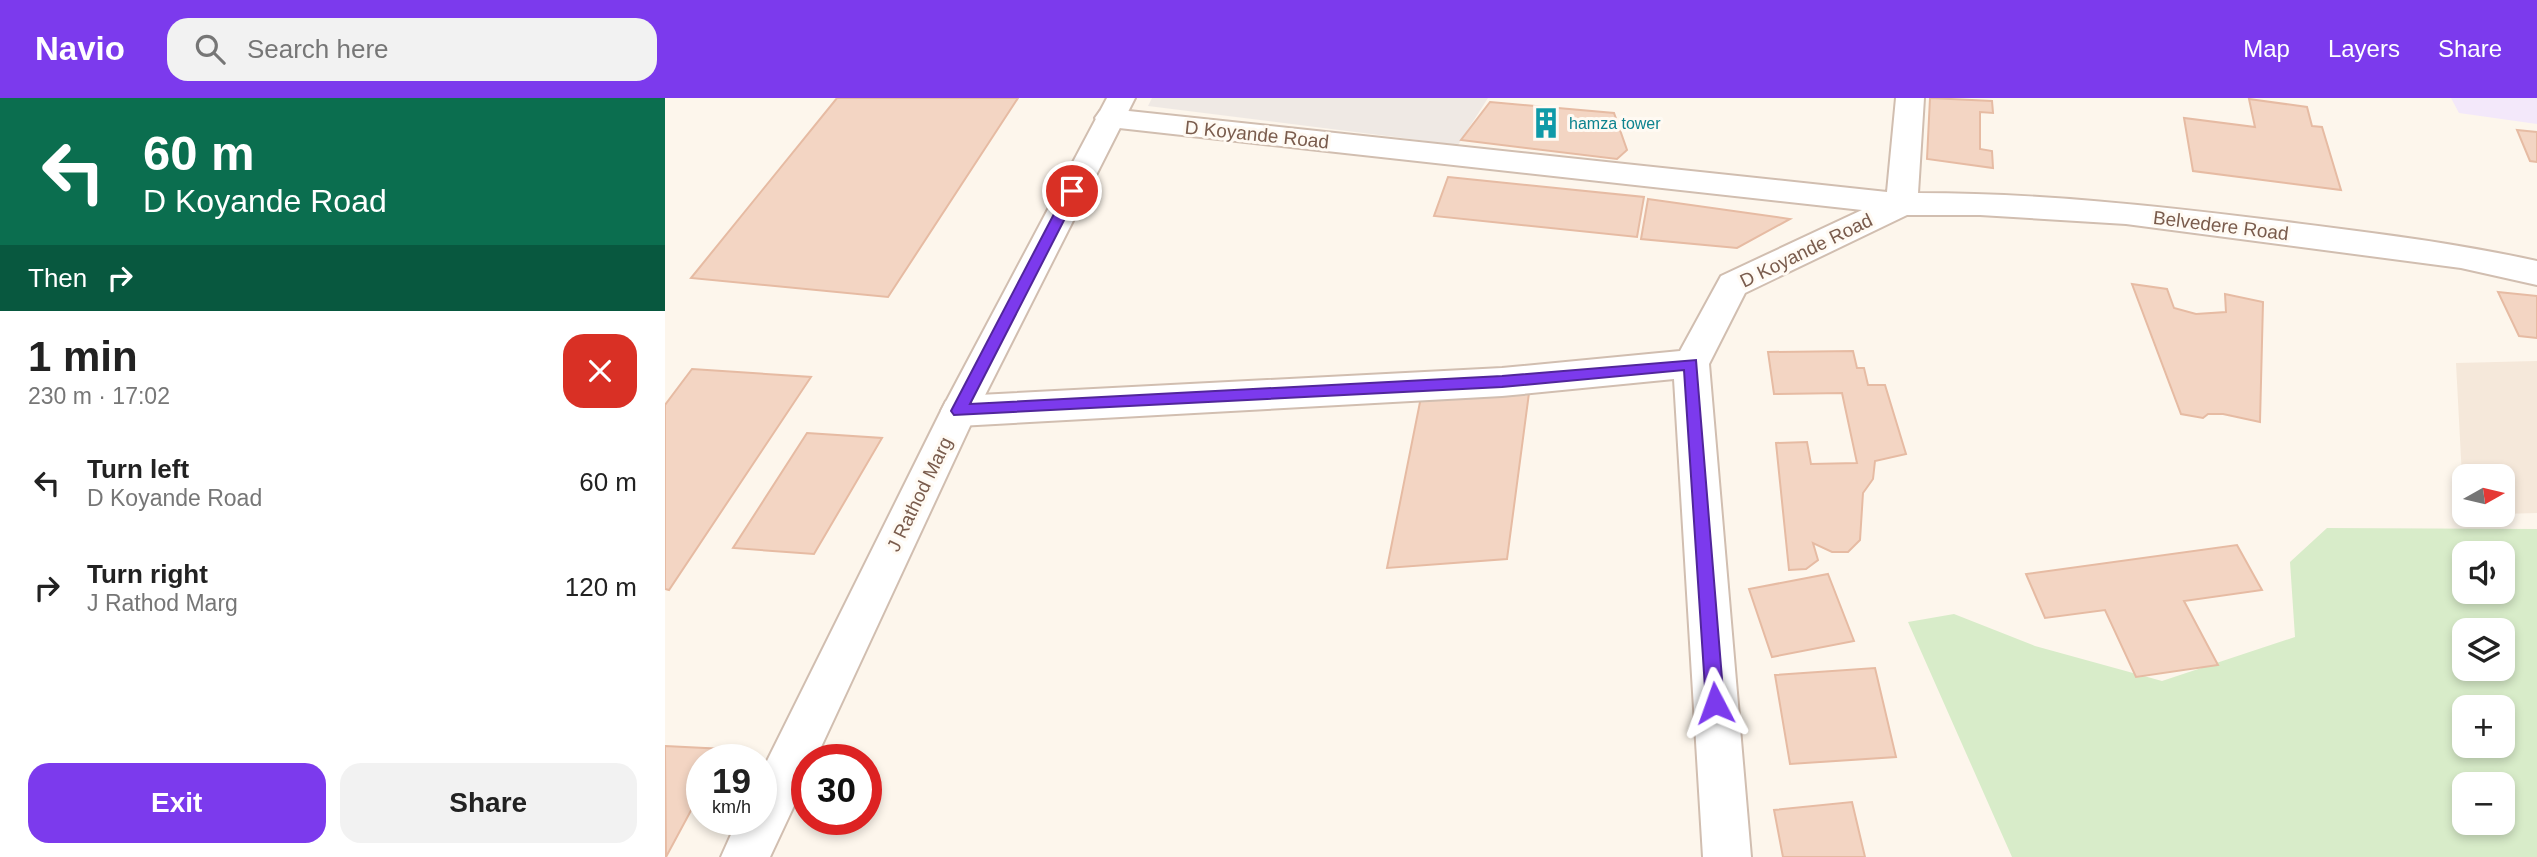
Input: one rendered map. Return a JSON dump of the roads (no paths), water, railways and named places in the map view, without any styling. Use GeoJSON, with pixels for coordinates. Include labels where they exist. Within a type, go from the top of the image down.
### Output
{"type":"FeatureCollection","features":[{"type":"Feature","properties":{"kind":"street"},"geometry":{"type":"LineString","coordinates":[[1902,204],[1910,98]]}},
{"type":"Feature","properties":{"kind":"street","name":"D Koyande Road"},"geometry":{"type":"LineString","coordinates":[[1115,108],[1902,204]]}},
{"type":"Feature","properties":{"kind":"street","name":"J Rathod Marg"},"geometry":{"type":"LineString","coordinates":[[745,857],[959,411],[1115,108]]}},
{"type":"Feature","properties":{"kind":"street","name":"D Koyande Road"},"geometry":{"type":"LineString","coordinates":[[1691,364],[1734,285],[1902,204]]}},
{"type":"Feature","properties":{"kind":"street","name":"Belvedere Road"},"geometry":{"type":"LineString","coordinates":[[1902,204],[1980,204],[2126,213],[2461,256],[2537,273]]}},
{"type":"Feature","properties":{"kind":"street"},"geometry":{"type":"LineString","coordinates":[[959,411],[1502,382],[1691,364],[1727,857]]}},
{"type":"Feature","properties":{"kind":"place","name":"hamza tower"},"geometry":{"type":"Point","coordinates":[1546,123]}}]}
